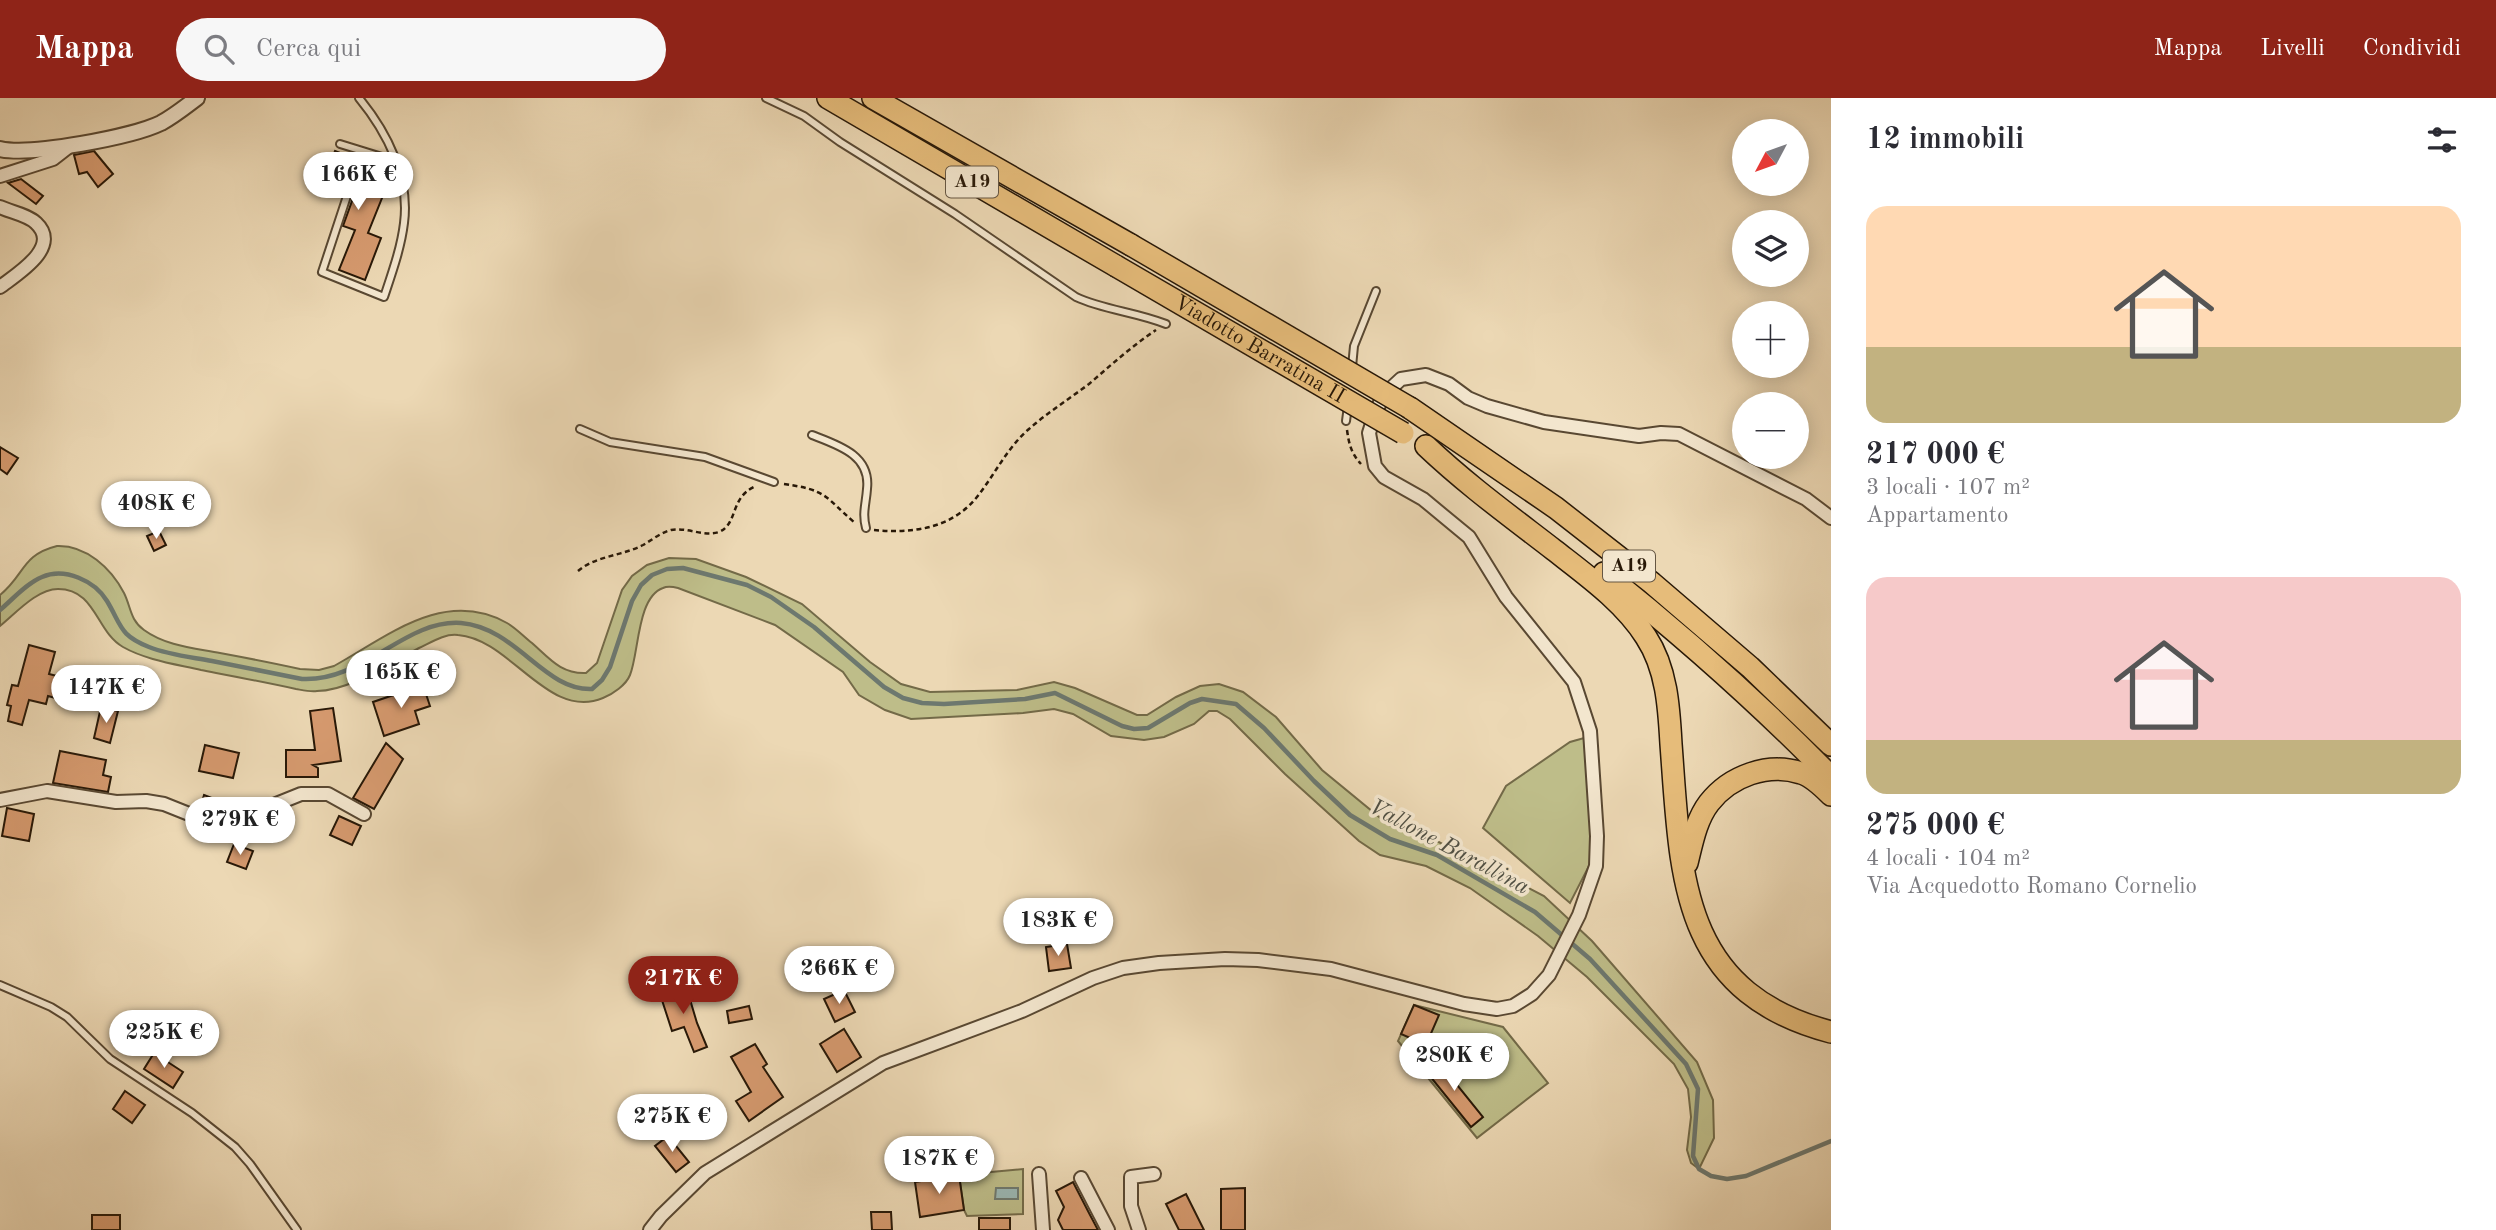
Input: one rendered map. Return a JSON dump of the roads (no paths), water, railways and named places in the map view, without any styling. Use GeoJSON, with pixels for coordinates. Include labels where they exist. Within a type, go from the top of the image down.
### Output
{"type":"FeatureCollection","features":[{"type":"Feature","properties":{"kind":"highway","name":"Viadotto Barratina II"},"geometry":{"type":"LineString","coordinates":[[828,98],[1426,446]]}},
{"type":"Feature","properties":{"kind":"highway","name":"Viadotto Barratina II"},"geometry":{"type":"LineString","coordinates":[[873,98],[1410,408],[1556,508],[1652,583]]}},
{"type":"Feature","properties":{"kind":"highway"},"geometry":{"type":"LineString","coordinates":[[1426,446],[1457,475],[1605,590],[1646,637],[1658,660],[1667,691],[1678,839],[1694,918],[1707,946],[1726,971],[1748,993],[1773,1011],[1801,1024],[1831,1032]]}},
{"type":"Feature","properties":{"kind":"highway","name":"A19"},"geometry":{"type":"LineString","coordinates":[[1426,446],[1553,533],[1666,623],[1831,777]]}},
{"type":"Feature","properties":{"kind":"highway"},"geometry":{"type":"LineString","coordinates":[[1652,583],[1713,622],[1831,729]]}},
{"type":"Feature","properties":{"kind":"highway","name":"A19"},"geometry":{"type":"LineString","coordinates":[[1652,583],[1750,667],[1831,745]]}},
{"type":"Feature","properties":{"kind":"highway"},"geometry":{"type":"LineString","coordinates":[[1685,872],[1694,831],[1709,803],[1740,776],[1782,769],[1803,773],[1831,795]]}},
{"type":"Feature","properties":{"kind":"street"},"geometry":{"type":"LineString","coordinates":[[0,149],[27,152],[142,130],[159,124],[197,98]]}},
{"type":"Feature","properties":{"kind":"street"},"geometry":{"type":"LineString","coordinates":[[0,176],[54,159],[71,145]]}},
{"type":"Feature","properties":{"kind":"street"},"geometry":{"type":"LineString","coordinates":[[0,207],[35,221],[43,232],[44,245],[33,262],[0,287]]}},
{"type":"Feature","properties":{"kind":"street"},"geometry":{"type":"LineString","coordinates":[[650,1230],[705,1173],[883,1063],[1023,1011],[1093,978],[1123,968],[1225,959],[1296,963],[1331,968],[1464,1004],[1497,1009],[1513,1006],[1532,994],[1549,975],[1579,915],[1595,866],[1597,836],[1590,732],[1574,682],[1506,597],[1469,537],[1423,499],[1384,477],[1375,466],[1369,433],[1377,408],[1387,392],[1401,379],[1426,375],[1449,384],[1468,398],[1487,406],[1544,422],[1639,436],[1679,434],[1806,499],[1831,518]]}},
{"type":"Feature","properties":{"kind":"street"},"geometry":{"type":"LineString","coordinates":[[0,800],[47,790],[117,802],[146,801],[164,804],[209,822],[224,825],[300,794],[328,794],[364,814]]}},
{"type":"Feature","properties":{"kind":"street"},"geometry":{"type":"LineString","coordinates":[[1039,1174],[1043,1230]]}},
{"type":"Feature","properties":{"kind":"street"},"geometry":{"type":"LineString","coordinates":[[1139,1230],[1131,1206],[1131,1177],[1154,1174]]}},
{"type":"Feature","properties":{"kind":"street"},"geometry":{"type":"LineString","coordinates":[[1081,1178],[1108,1230]]}},
{"type":"Feature","properties":{"kind":"lane"},"geometry":{"type":"LineString","coordinates":[[347,196],[323,272],[384,297],[404,221],[403,183],[388,141],[359,98]]}},
{"type":"Feature","properties":{"kind":"lane"},"geometry":{"type":"LineString","coordinates":[[766,98],[804,116],[840,142],[956,214],[1076,297],[1089,303],[1131,311],[1166,324]]}},
{"type":"Feature","properties":{"kind":"lane"},"geometry":{"type":"LineString","coordinates":[[340,144],[396,161]]}},
{"type":"Feature","properties":{"kind":"lane"},"geometry":{"type":"LineString","coordinates":[[1350,384],[1354,346],[1376,291]]}},
{"type":"Feature","properties":{"kind":"lane"},"geometry":{"type":"LineString","coordinates":[[1346,421],[1349,396]]}},
{"type":"Feature","properties":{"kind":"lane"},"geometry":{"type":"LineString","coordinates":[[580,429],[610,442],[705,457],[774,482]]}},
{"type":"Feature","properties":{"kind":"lane"},"geometry":{"type":"LineString","coordinates":[[812,435],[851,452],[863,462],[868,487],[862,516],[866,528]]}},
{"type":"Feature","properties":{"kind":"lane"},"geometry":{"type":"LineString","coordinates":[[0,985],[51,1007],[66,1017],[110,1059],[192,1113],[235,1147],[297,1230]]}},
{"type":"Feature","properties":{"kind":"water"},"geometry":{"type":"Polygon","coordinates":[[[996,1188],[1018,1188],[1018,1199],[995,1199],[996,1188]]]}},
{"type":"Feature","properties":{"kind":"waterway","name":"Vallone Barallina"},"geometry":{"type":"LineString","coordinates":[[0,610],[36,580],[51,574],[70,575],[95,587],[107,601],[126,634],[139,643],[172,654],[302,679],[345,671],[421,630],[441,624],[461,623],[481,627],[498,636],[559,680],[575,687],[592,689],[610,667],[632,601],[641,585],[652,575],[667,569],[683,568],[747,585],[771,597],[814,627],[884,687],[903,698],[922,703],[1025,699],[1055,693],[1122,726],[1134,729],[1148,728],[1190,703],[1202,699],[1236,704],[1264,728],[1350,815],[1390,839],[1437,855],[1535,912],[1590,959],[1686,1064],[1698,1089],[1693,1156],[1699,1169],[1711,1176],[1727,1179],[1746,1176],[1831,1141]]}}]}
